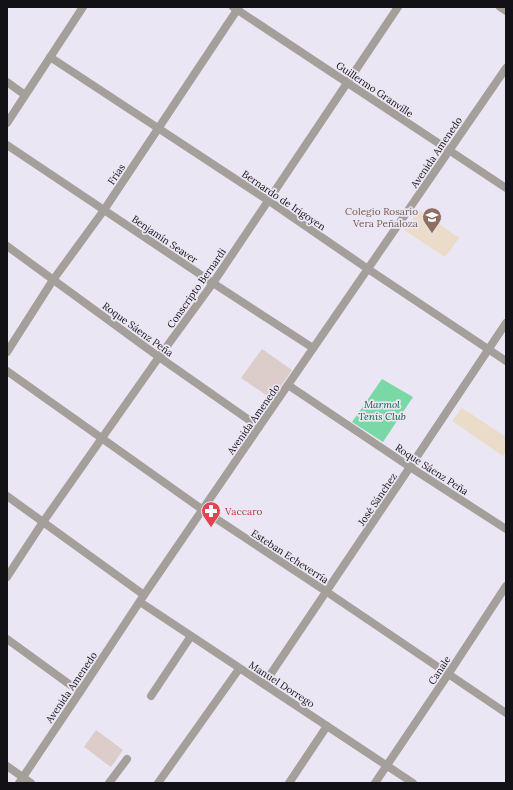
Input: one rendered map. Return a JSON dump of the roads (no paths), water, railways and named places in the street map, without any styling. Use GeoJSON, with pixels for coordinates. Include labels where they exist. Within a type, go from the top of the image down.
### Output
{"type":"FeatureCollection","features":[{"type":"Feature","properties":{"kind":"street"},"geometry":{"type":"LineString","coordinates":[[7,122],[84,7]]}},
{"type":"Feature","properties":{"kind":"street","name":"Conscripto Bernardi"},"geometry":{"type":"LineString","coordinates":[[7,577],[43,522],[213,283],[398,7]]}},
{"type":"Feature","properties":{"kind":"street"},"geometry":{"type":"LineString","coordinates":[[500,7],[506,11]]}},
{"type":"Feature","properties":{"kind":"street","name":"Guillermo Granville"},"geometry":{"type":"LineString","coordinates":[[237,8],[506,188]]}},
{"type":"Feature","properties":{"kind":"street","name":"Frías"},"geometry":{"type":"LineString","coordinates":[[7,352],[53,280],[104,210],[237,8]]}},
{"type":"Feature","properties":{"kind":"street","name":"Bernardo de Irigoyen"},"geometry":{"type":"LineString","coordinates":[[50,57],[269,200],[368,269],[506,361]]}},
{"type":"Feature","properties":{"kind":"street","name":"Avenida Amenedo"},"geometry":{"type":"LineString","coordinates":[[21,780],[144,595],[506,68]]}},
{"type":"Feature","properties":{"kind":"street"},"geometry":{"type":"LineString","coordinates":[[7,82],[25,95]]}},
{"type":"Feature","properties":{"kind":"street","name":"Benjamín Seaver"},"geometry":{"type":"LineString","coordinates":[[7,145],[313,348]]}},
{"type":"Feature","properties":{"kind":"street","name":"Roque Sáenz Peña"},"geometry":{"type":"LineString","coordinates":[[7,246],[159,357],[259,427]]}},
{"type":"Feature","properties":{"kind":"street","name":"José Sánchez"},"geometry":{"type":"LineString","coordinates":[[264,684],[506,323]]}},
{"type":"Feature","properties":{"kind":"street","name":"Esteban Echeverría"},"geometry":{"type":"LineString","coordinates":[[7,371],[203,510],[449,673],[506,713]]}},
{"type":"Feature","properties":{"kind":"street","name":"Roque Sáenz Peña"},"geometry":{"type":"LineString","coordinates":[[288,385],[506,530]]}},
{"type":"Feature","properties":{"kind":"street"},"geometry":{"type":"LineString","coordinates":[[7,496],[144,595]]}},
{"type":"Feature","properties":{"kind":"street","name":"Canale"},"geometry":{"type":"LineString","coordinates":[[376,783],[506,586]]}},
{"type":"Feature","properties":{"kind":"street","name":"Manuel Dorrego"},"geometry":{"type":"LineString","coordinates":[[140,602],[413,783]]}},
{"type":"Feature","properties":{"kind":"street"},"geometry":{"type":"LineString","coordinates":[[151,696],[192,636]]}},
{"type":"Feature","properties":{"kind":"street"},"geometry":{"type":"LineString","coordinates":[[7,639],[80,692]]}},
{"type":"Feature","properties":{"kind":"street"},"geometry":{"type":"LineString","coordinates":[[158,783],[239,669]]}},
{"type":"Feature","properties":{"kind":"street"},"geometry":{"type":"LineString","coordinates":[[289,783],[327,726]]}},
{"type":"Feature","properties":{"kind":"street"},"geometry":{"type":"LineString","coordinates":[[109,783],[127,758]]}},
{"type":"Feature","properties":{"kind":"street"},"geometry":{"type":"LineString","coordinates":[[7,766],[21,780],[32,783]]}},
{"type":"Feature","properties":{"kind":"place","name":"Colegio Rosario Vera Peñaloza"},"geometry":{"type":"Point","coordinates":[432,234]}},
{"type":"Feature","properties":{"kind":"place","name":"Vaccaro"},"geometry":{"type":"Point","coordinates":[211,528]}},
{"type":"Feature","properties":{"kind":"park label","name":"Marmol Tenis Club"},"geometry":{"type":"Point","coordinates":[382,410]}}]}
